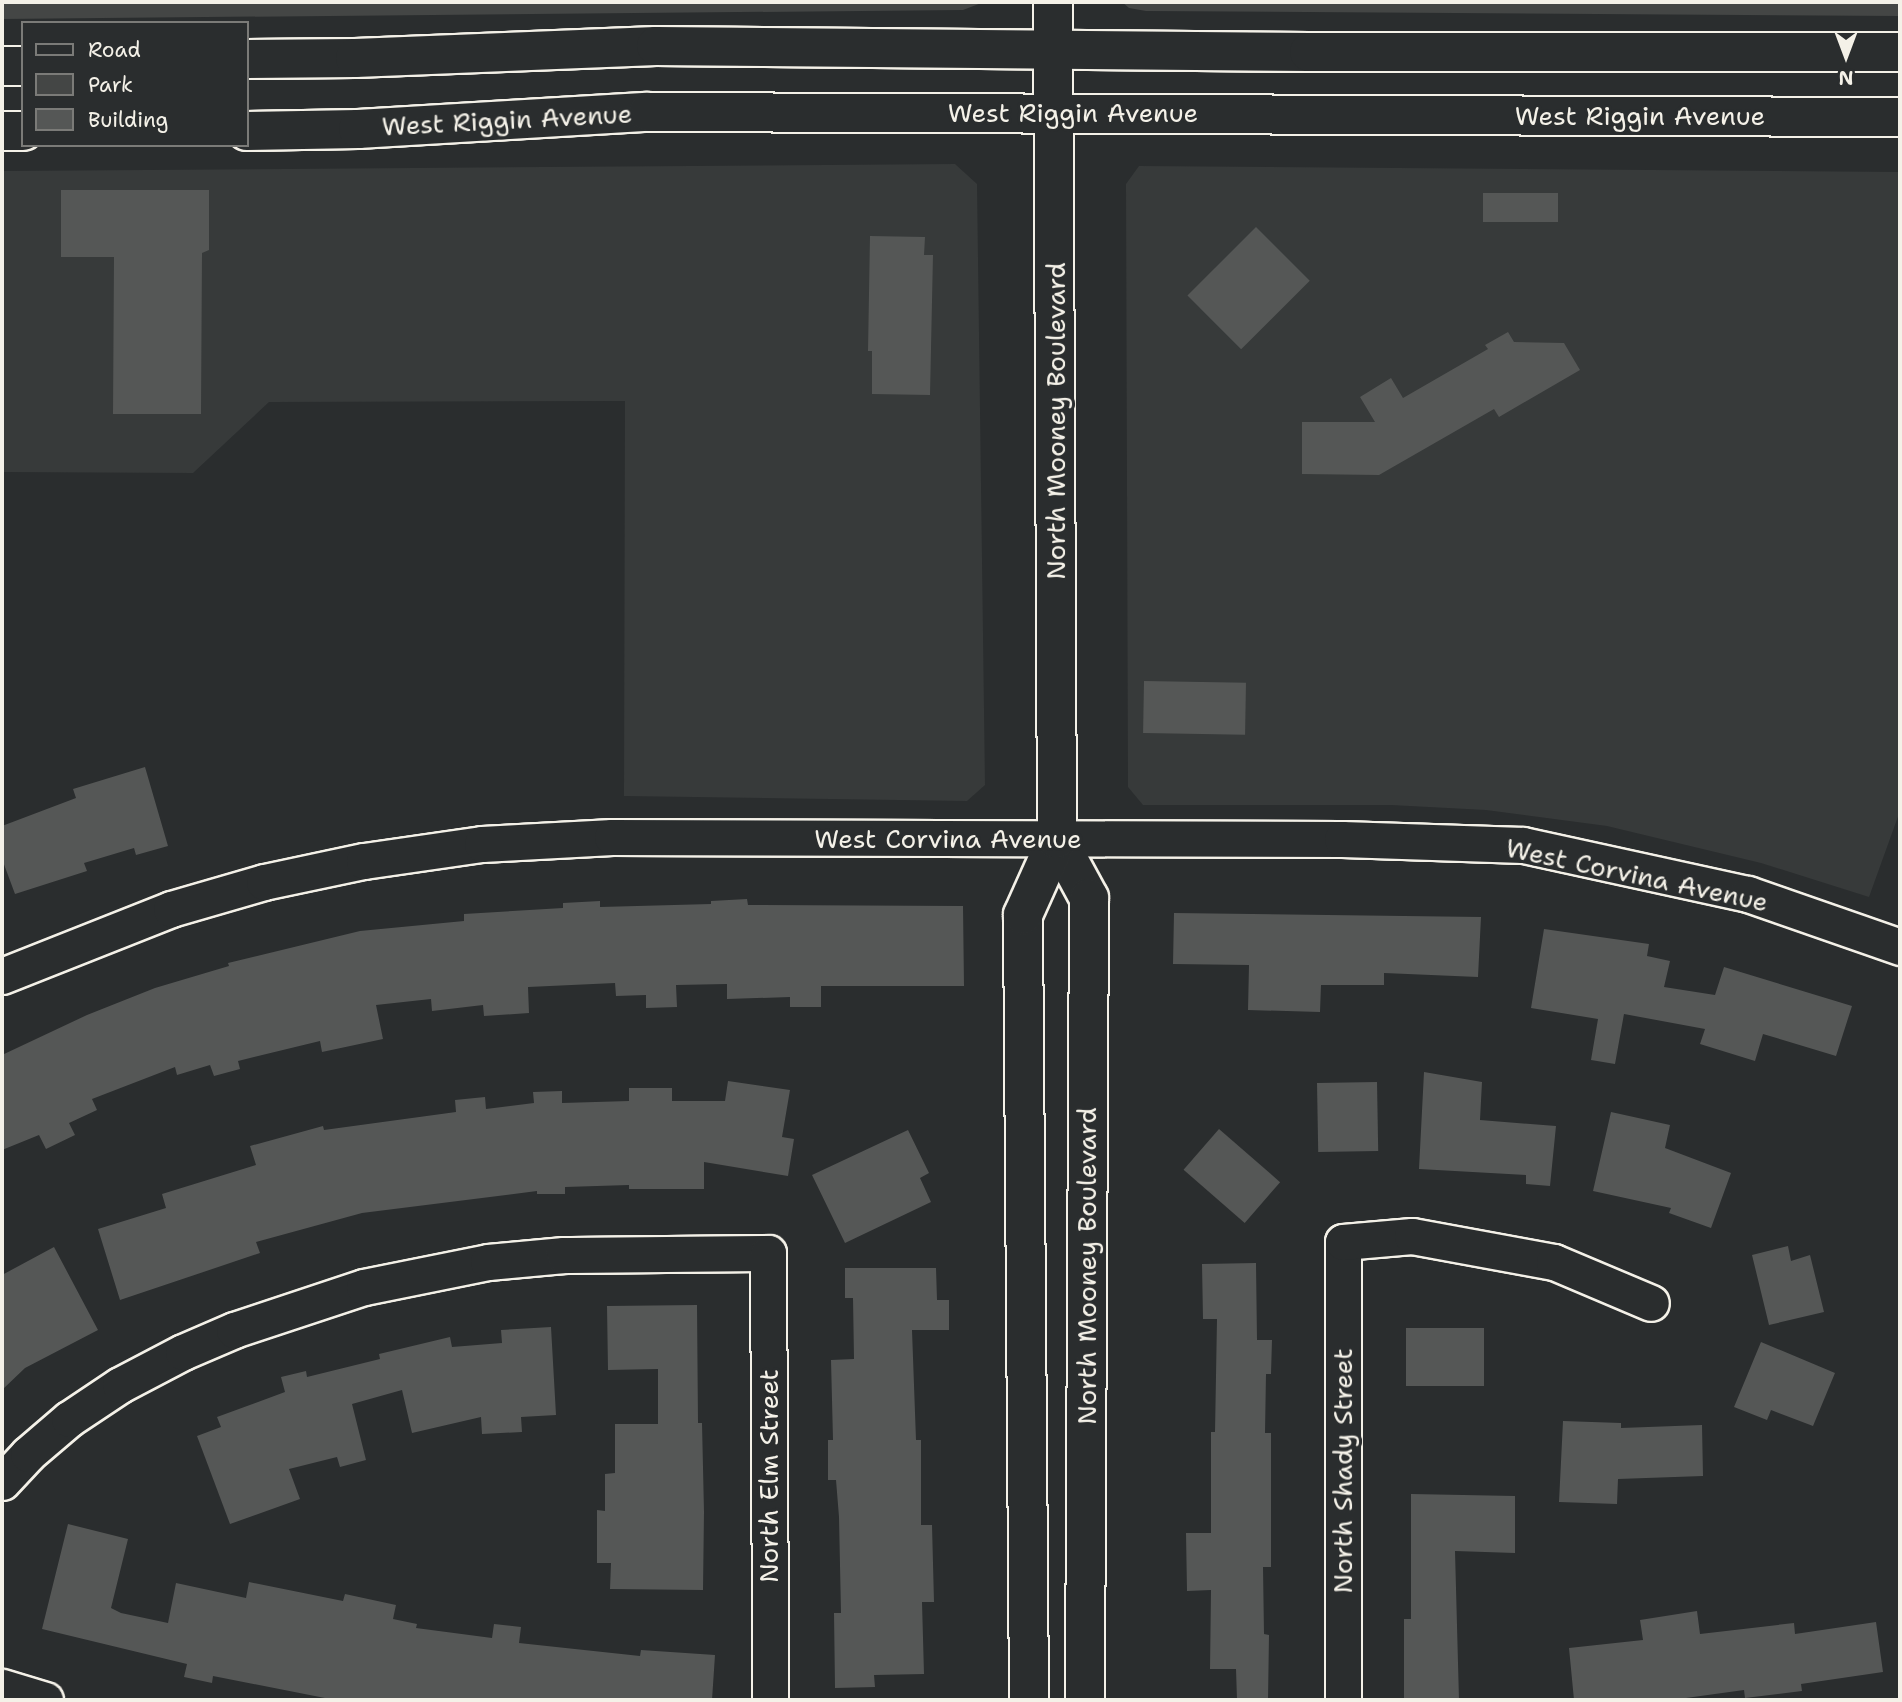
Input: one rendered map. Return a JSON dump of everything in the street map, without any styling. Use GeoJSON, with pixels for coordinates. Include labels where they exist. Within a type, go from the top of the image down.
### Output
{"type":"FeatureCollection","features":[{"type":"Feature","properties":{"kind":"main road","name":"North Mooney Boulevard"},"geometry":{"type":"LineString","coordinates":[[1029,1700],[1023,915],[1057,839],[1053,2]]}},
{"type":"Feature","properties":{"kind":"main road"},"geometry":{"type":"LineString","coordinates":[[248,59],[355,58],[656,46],[1900,52]]}},
{"type":"Feature","properties":{"kind":"main road"},"geometry":{"type":"LineString","coordinates":[[2,66],[21,66]]}},
{"type":"Feature","properties":{"kind":"main road","name":"West Riggin Avenue"},"geometry":{"type":"LineString","coordinates":[[248,131],[358,129],[648,112],[1900,117]]}},
{"type":"Feature","properties":{"kind":"main road"},"geometry":{"type":"LineString","coordinates":[[2,131],[21,131]]}},
{"type":"Feature","properties":{"kind":"main road","name":"North Mooney Boulevard"},"geometry":{"type":"LineString","coordinates":[[1057,839],[1089,898],[1085,1700]]}},
{"type":"Feature","properties":{"kind":"street","name":"West Corvina Avenue"},"geometry":{"type":"LineString","coordinates":[[2,976],[171,909],[264,882],[364,861],[482,844],[612,837],[1342,839],[1523,845],[1748,894],[1900,947]]}},
{"type":"Feature","properties":{"kind":"street","name":"North Shady Street"},"geometry":{"type":"LineString","coordinates":[[1343,1700],[1343,1242],[1412,1236],[1554,1262],[1651,1303]]}},
{"type":"Feature","properties":{"kind":"street","name":"North Elm Street"},"geometry":{"type":"LineString","coordinates":[[2,1482],[28,1454],[69,1419],[120,1385],[183,1352],[234,1330],[364,1287],[488,1262],[564,1255],[768,1253],[770,1700]]}},
{"type":"Feature","properties":{"kind":"street"},"geometry":{"type":"LineString","coordinates":[[2,1687],[45,1700]]}},
{"type":"Feature","properties":{"kind":"shaded area"},"geometry":{"type":"Polygon","coordinates":[[[955,164],[977,184],[985,785],[967,801],[624,796],[625,401],[269,402],[193,473],[2,472],[2,171],[955,164]]]}},
{"type":"Feature","properties":{"kind":"shaded area"},"geometry":{"type":"Polygon","coordinates":[[[1139,166],[1900,172],[1900,811],[1869,897],[1761,863],[1607,826],[1486,810],[1391,805],[1143,805],[1128,787],[1126,184],[1139,166]]]}},
{"type":"Feature","properties":{"kind":"green space"},"geometry":{"type":"Polygon","coordinates":[[[2,2],[984,2],[963,10],[2,19],[2,2]]]}},
{"type":"Feature","properties":{"kind":"green space"},"geometry":{"type":"Polygon","coordinates":[[[1122,2],[1900,2],[1900,16],[1146,11],[1129,8],[1122,2]]]}},
{"type":"Feature","properties":{"kind":"building"},"geometry":{"type":"Polygon","coordinates":[[[61,190],[209,190],[209,250],[202,253],[201,414],[113,414],[114,257],[61,257],[61,190]]]}},
{"type":"Feature","properties":{"kind":"building"},"geometry":{"type":"Polygon","coordinates":[[[1483,193],[1558,193],[1558,222],[1483,222],[1483,193]]]}},
{"type":"Feature","properties":{"kind":"building"},"geometry":{"type":"Polygon","coordinates":[[[1256,227],[1310,281],[1241,349],[1187,296],[1256,227]]]}},
{"type":"Feature","properties":{"kind":"building"},"geometry":{"type":"Polygon","coordinates":[[[870,236],[925,237],[924,255],[933,255],[930,395],[872,394],[872,351],[868,351],[870,236]]]}},
{"type":"Feature","properties":{"kind":"building"},"geometry":{"type":"Polygon","coordinates":[[[1508,332],[1514,342],[1564,343],[1580,370],[1499,417],[1494,409],[1379,475],[1302,474],[1302,422],[1375,422],[1360,397],[1391,378],[1403,398],[1488,349],[1485,345],[1508,332]]]}},
{"type":"Feature","properties":{"kind":"building"},"geometry":{"type":"Polygon","coordinates":[[[1144,681],[1246,683],[1245,735],[1143,733],[1144,681]]]}},
{"type":"Feature","properties":{"kind":"building"},"geometry":{"type":"Polygon","coordinates":[[[145,767],[168,846],[136,855],[134,848],[84,863],[87,871],[15,894],[2,859],[2,826],[76,798],[73,789],[145,767]]]}},
{"type":"Feature","properties":{"kind":"building"},"geometry":{"type":"Polygon","coordinates":[[[747,899],[748,905],[963,906],[964,986],[821,986],[821,1007],[790,1007],[790,997],[727,999],[727,984],[676,985],[677,1007],[646,1008],[646,995],[616,996],[615,983],[528,987],[529,1013],[484,1016],[483,1005],[432,1011],[431,999],[376,1005],[383,1039],[322,1052],[320,1041],[238,1061],[240,1069],[214,1076],[210,1065],[177,1075],[175,1067],[92,1099],[97,1110],[69,1123],[75,1135],[46,1149],[39,1135],[2,1150],[2,1055],[87,1015],[155,988],[229,966],[228,963],[360,931],[464,921],[464,914],[563,908],[563,903],[600,901],[600,907],[711,904],[711,901],[747,899]]]}},
{"type":"Feature","properties":{"kind":"building"},"geometry":{"type":"Polygon","coordinates":[[[1174,913],[1481,917],[1478,977],[1384,973],[1384,985],[1321,985],[1320,1012],[1248,1010],[1249,965],[1173,964],[1174,913]]]}},
{"type":"Feature","properties":{"kind":"building"},"geometry":{"type":"Polygon","coordinates":[[[1544,929],[1649,944],[1647,956],[1670,961],[1664,987],[1715,995],[1724,967],[1852,1006],[1836,1056],[1763,1034],[1755,1061],[1700,1044],[1705,1029],[1624,1014],[1615,1064],[1591,1060],[1598,1019],[1531,1008],[1544,929]]]}},
{"type":"Feature","properties":{"kind":"building"},"geometry":{"type":"Polygon","coordinates":[[[1424,1072],[1482,1082],[1480,1120],[1556,1126],[1550,1186],[1526,1184],[1526,1175],[1419,1169],[1424,1072]]]}},
{"type":"Feature","properties":{"kind":"building"},"geometry":{"type":"Polygon","coordinates":[[[728,1081],[790,1090],[782,1137],[794,1139],[788,1176],[704,1162],[704,1189],[629,1189],[629,1185],[565,1187],[565,1194],[537,1194],[537,1191],[362,1213],[256,1242],[260,1253],[120,1300],[98,1229],[166,1208],[162,1194],[256,1165],[250,1146],[323,1126],[324,1130],[456,1112],[455,1100],[485,1097],[486,1109],[534,1103],[533,1092],[562,1091],[562,1103],[629,1101],[629,1088],[672,1088],[672,1101],[725,1101],[728,1081]]]}},
{"type":"Feature","properties":{"kind":"building"},"geometry":{"type":"Polygon","coordinates":[[[1377,1082],[1378,1151],[1318,1152],[1317,1083],[1377,1082]]]}},
{"type":"Feature","properties":{"kind":"building"},"geometry":{"type":"Polygon","coordinates":[[[1611,1112],[1670,1125],[1665,1148],[1731,1173],[1711,1228],[1669,1213],[1671,1208],[1593,1191],[1611,1112]]]}},
{"type":"Feature","properties":{"kind":"building"},"geometry":{"type":"Polygon","coordinates":[[[1219,1129],[1280,1182],[1245,1223],[1184,1170],[1219,1129]]]}},
{"type":"Feature","properties":{"kind":"building"},"geometry":{"type":"Polygon","coordinates":[[[908,1130],[929,1173],[920,1178],[931,1202],[845,1243],[812,1175],[908,1130]]]}},
{"type":"Feature","properties":{"kind":"building"},"geometry":{"type":"Polygon","coordinates":[[[1788,1246],[1791,1261],[1810,1255],[1824,1312],[1769,1325],[1752,1255],[1788,1246]]]}},
{"type":"Feature","properties":{"kind":"building"},"geometry":{"type":"Polygon","coordinates":[[[54,1247],[98,1330],[25,1368],[2,1390],[2,1275],[54,1247]]]}},
{"type":"Feature","properties":{"kind":"building"},"geometry":{"type":"Polygon","coordinates":[[[1256,1263],[1257,1340],[1272,1340],[1271,1374],[1266,1374],[1265,1433],[1271,1433],[1271,1567],[1263,1567],[1264,1634],[1269,1635],[1268,1700],[1237,1700],[1236,1669],[1210,1669],[1211,1590],[1187,1591],[1186,1533],[1211,1533],[1211,1432],[1215,1432],[1217,1319],[1203,1319],[1202,1264],[1256,1263]]]}},
{"type":"Feature","properties":{"kind":"building"},"geometry":{"type":"Polygon","coordinates":[[[845,1268],[936,1268],[937,1300],[949,1300],[949,1330],[912,1330],[916,1440],[921,1440],[921,1525],[932,1525],[934,1602],[922,1602],[924,1674],[874,1675],[875,1687],[835,1688],[834,1613],[841,1613],[839,1517],[836,1480],[828,1480],[828,1440],[833,1440],[831,1360],[854,1359],[853,1298],[845,1298],[845,1268]]]}},
{"type":"Feature","properties":{"kind":"building"},"geometry":{"type":"Polygon","coordinates":[[[697,1305],[698,1423],[702,1423],[704,1512],[703,1590],[610,1589],[611,1563],[597,1563],[597,1510],[605,1511],[605,1474],[615,1473],[615,1424],[658,1424],[658,1369],[608,1370],[607,1306],[697,1305]]]}},
{"type":"Feature","properties":{"kind":"building"},"geometry":{"type":"Polygon","coordinates":[[[551,1327],[556,1415],[521,1417],[522,1432],[482,1434],[481,1417],[412,1433],[402,1390],[352,1404],[366,1460],[340,1467],[337,1457],[289,1469],[300,1499],[230,1524],[197,1436],[221,1427],[217,1417],[285,1392],[281,1377],[306,1371],[307,1377],[380,1359],[379,1354],[450,1337],[452,1347],[502,1343],[501,1330],[551,1327]]]}},
{"type":"Feature","properties":{"kind":"building"},"geometry":{"type":"Polygon","coordinates":[[[1406,1328],[1484,1328],[1484,1386],[1406,1386],[1406,1328]]]}},
{"type":"Feature","properties":{"kind":"building"},"geometry":{"type":"Polygon","coordinates":[[[1761,1342],[1835,1373],[1813,1426],[1771,1410],[1767,1420],[1734,1407],[1761,1342]]]}},
{"type":"Feature","properties":{"kind":"building"},"geometry":{"type":"Polygon","coordinates":[[[1563,1421],[1621,1423],[1621,1428],[1702,1425],[1703,1476],[1618,1479],[1617,1504],[1559,1502],[1563,1421]]]}},
{"type":"Feature","properties":{"kind":"building"},"geometry":{"type":"Polygon","coordinates":[[[1411,1494],[1515,1496],[1515,1553],[1455,1551],[1459,1700],[1404,1700],[1404,1619],[1411,1619],[1411,1494]]]}},
{"type":"Feature","properties":{"kind":"building"},"geometry":{"type":"Polygon","coordinates":[[[68,1524],[128,1539],[111,1608],[121,1613],[168,1623],[176,1583],[246,1598],[249,1582],[343,1601],[345,1594],[396,1605],[393,1619],[417,1624],[416,1628],[492,1638],[494,1624],[521,1627],[519,1643],[640,1656],[641,1650],[715,1655],[712,1700],[335,1700],[213,1676],[212,1683],[184,1677],[187,1664],[42,1629],[68,1524]]]}},
{"type":"Feature","properties":{"kind":"building"},"geometry":{"type":"Polygon","coordinates":[[[1697,1611],[1700,1634],[1794,1623],[1795,1634],[1876,1622],[1883,1672],[1801,1684],[1802,1691],[1745,1698],[1744,1690],[1686,1700],[1574,1700],[1569,1648],[1643,1640],[1640,1620],[1697,1611]]]}}]}
